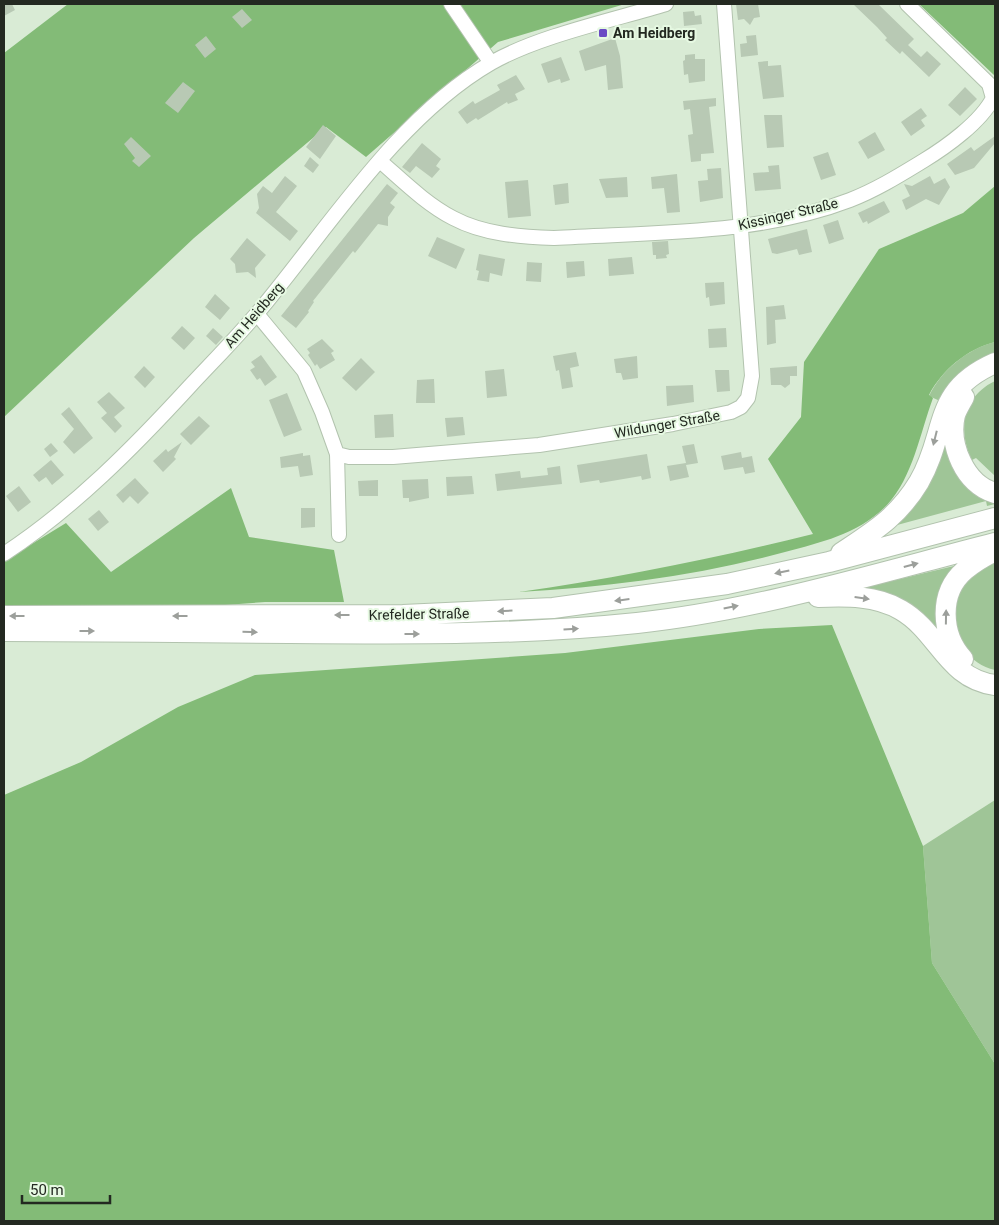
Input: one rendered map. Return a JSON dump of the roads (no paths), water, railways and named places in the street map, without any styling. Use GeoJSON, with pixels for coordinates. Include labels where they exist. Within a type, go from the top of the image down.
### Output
{"type":"FeatureCollection","features":[{"type":"Feature","properties":{"kind":"highway"},"geometry":{"type":"LineString","coordinates":[[829,562],[891,519],[904,504],[919,481],[931,454],[939,424],[948,401],[964,381],[978,370],[995,363]]}},
{"type":"Feature","properties":{"kind":"highway"},"geometry":{"type":"LineString","coordinates":[[995,374],[982,380],[966,394],[955,415],[954,442],[962,464],[970,476],[979,485],[995,493]]}},
{"type":"Feature","properties":{"kind":"highway","name":"Krefelder Straße"},"geometry":{"type":"LineString","coordinates":[[4,616],[403,615],[553,608],[727,584],[829,562],[995,518]]}},
{"type":"Feature","properties":{"kind":"highway"},"geometry":{"type":"LineString","coordinates":[[779,598],[995,543]]}},
{"type":"Feature","properties":{"kind":"highway"},"geometry":{"type":"LineString","coordinates":[[995,552],[964,571],[954,584],[946,610],[945,624],[948,638],[965,661],[974,668],[995,675]]}},
{"type":"Feature","properties":{"kind":"highway"},"geometry":{"type":"LineString","coordinates":[[779,598],[853,596],[888,604],[916,621],[947,658],[966,676],[983,683],[995,685]]}},
{"type":"Feature","properties":{"kind":"highway","name":"Krefelder Straße"},"geometry":{"type":"LineString","coordinates":[[4,631],[412,634],[521,632],[640,623],[779,598]]}},
{"type":"Feature","properties":{"kind":"street"},"geometry":{"type":"LineString","coordinates":[[451,4],[491,63]]}},
{"type":"Feature","properties":{"kind":"street","name":"Am Heidberg"},"geometry":{"type":"LineString","coordinates":[[4,554],[37,532],[138,442],[257,314],[405,132],[435,105],[491,63],[564,34],[666,4]]}},
{"type":"Feature","properties":{"kind":"street","name":"Wildunger Straße"},"geometry":{"type":"LineString","coordinates":[[337,454],[393,457],[539,445],[690,421],[731,412],[741,407],[748,398],[752,376],[743,226],[724,4]]}},
{"type":"Feature","properties":{"kind":"street","name":"Kissinger Straße"},"geometry":{"type":"LineString","coordinates":[[380,162],[424,199],[452,218],[497,232],[554,238],[743,226],[815,212],[850,200],[884,185],[942,149],[988,109],[994,98],[989,84],[907,4]]}},
{"type":"Feature","properties":{"kind":"street"},"geometry":{"type":"LineString","coordinates":[[257,314],[304,371],[337,454],[339,535]]}},
{"type":"Feature","properties":{"kind":"place","name":"Am Heidberg"},"geometry":{"type":"Point","coordinates":[603,33]}}]}
